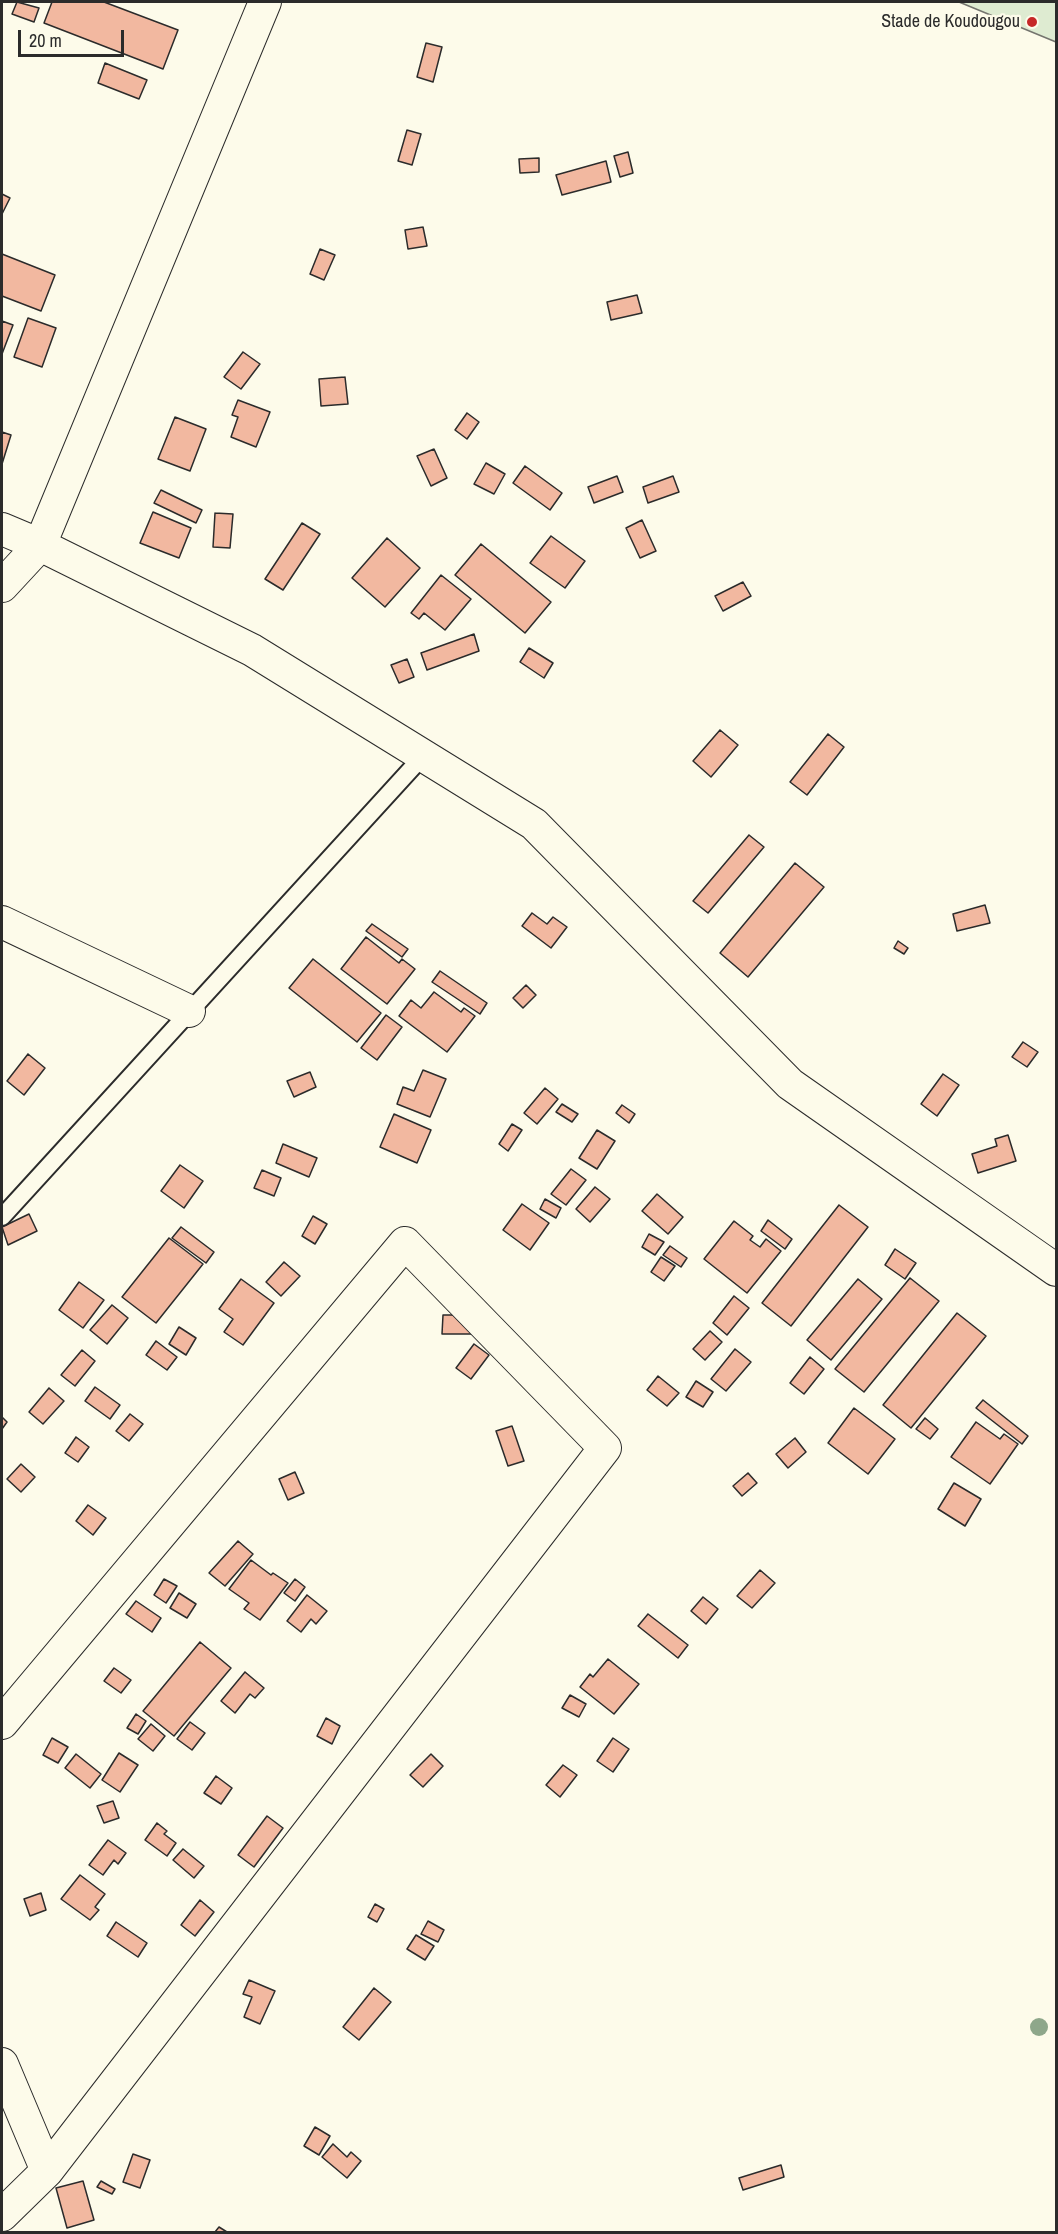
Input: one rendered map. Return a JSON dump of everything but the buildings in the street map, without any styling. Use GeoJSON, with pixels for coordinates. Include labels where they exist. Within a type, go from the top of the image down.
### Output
{"type":"FeatureCollection","features":[{"type":"Feature","properties":{"kind":"street"},"geometry":{"type":"LineString","coordinates":[[2,586],[40,545],[265,2]]}},
{"type":"Feature","properties":{"kind":"street"},"geometry":{"type":"LineString","coordinates":[[2,529],[40,545],[252,650],[534,824],[790,1084],[1056,1270]]}},
{"type":"Feature","properties":{"kind":"street"},"geometry":{"type":"LineString","coordinates":[[2,922],[189,1011]]}},
{"type":"Feature","properties":{"kind":"street"},"geometry":{"type":"LineString","coordinates":[[2,1724],[405,1244],[605,1448],[47,2171],[2,2215]]}},
{"type":"Feature","properties":{"kind":"street"},"geometry":{"type":"LineString","coordinates":[[2,2064],[47,2171]]}},
{"type":"Feature","properties":{"kind":"lane"},"geometry":{"type":"LineString","coordinates":[[2,1217],[423,756]]}},
{"type":"Feature","properties":{"kind":"green space","name":"Stade de Koudougou"},"geometry":{"type":"Polygon","coordinates":[[[959,2],[1056,2],[1056,42],[959,2]]]}},
{"type":"Feature","properties":{"kind":"place","name":"Stade de Koudougou"},"geometry":{"type":"Point","coordinates":[1032,22]}}]}
